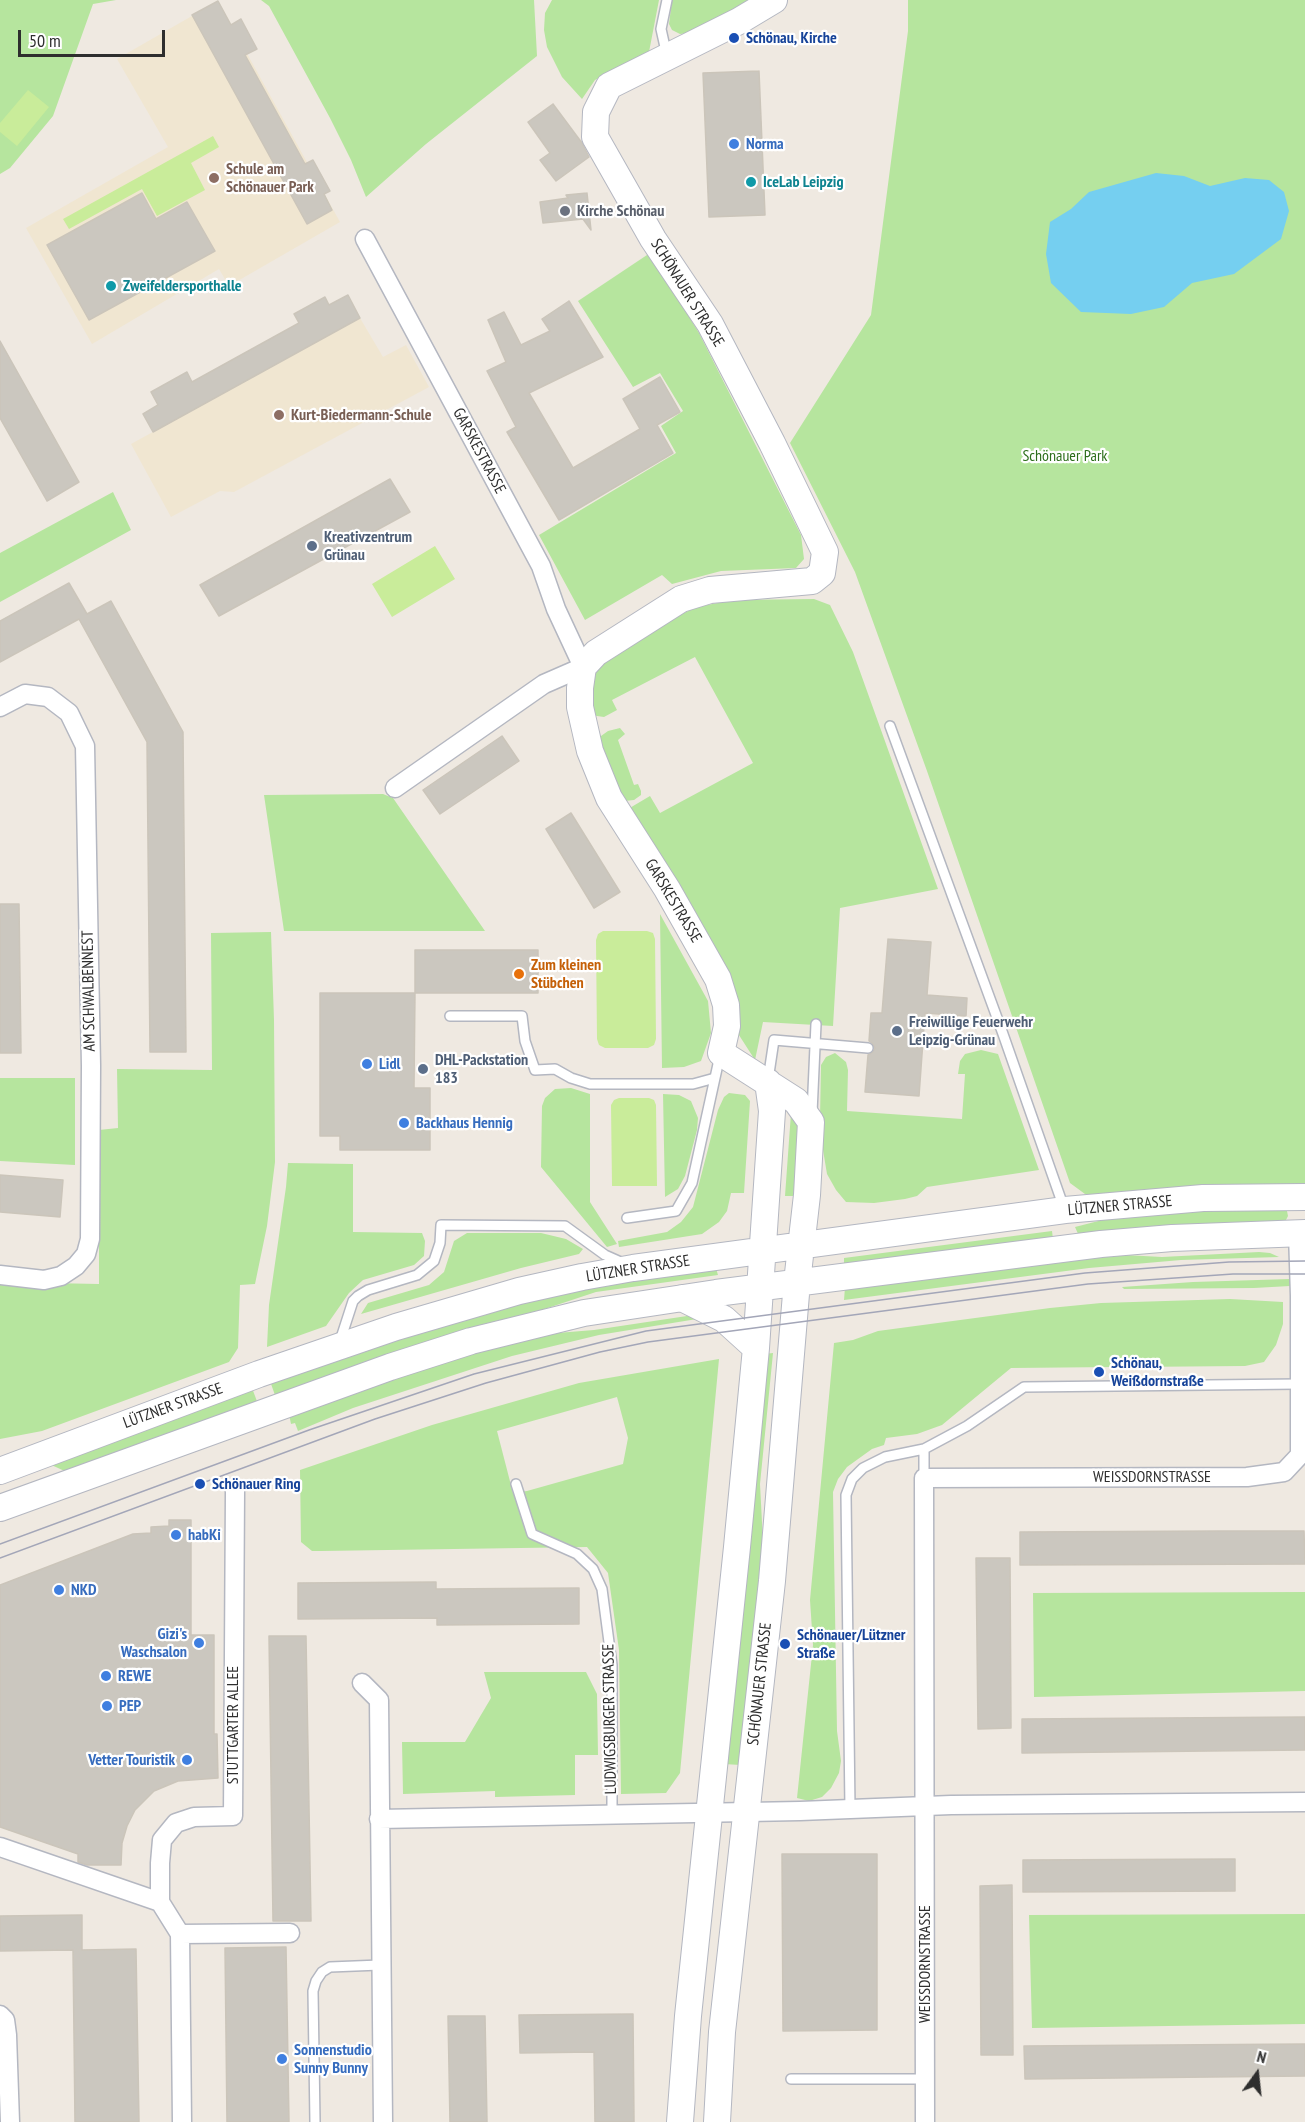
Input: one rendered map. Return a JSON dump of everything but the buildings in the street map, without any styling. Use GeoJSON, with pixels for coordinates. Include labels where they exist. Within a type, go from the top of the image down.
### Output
{"type":"FeatureCollection","features":[{"type":"Feature","properties":{"kind":"main road","name":"SCHÖNAUER STRASSE"},"geometry":{"type":"LineString","coordinates":[[583,667],[596,653],[681,599],[710,590],[812,581],[822,573],[825,552],[772,443],[710,324],[653,239],[595,137],[596,112],[609,86],[739,21],[774,0]]}},
{"type":"Feature","properties":{"kind":"main road","name":"GARSKESTRASSE"},"geometry":{"type":"LineString","coordinates":[[583,667],[580,707],[590,751],[609,798],[667,889],[718,979],[727,1016],[721,1053]]}},
{"type":"Feature","properties":{"kind":"main road"},"geometry":{"type":"LineString","coordinates":[[721,1053],[796,1101],[811,1122],[802,1246]]}},
{"type":"Feature","properties":{"kind":"main road"},"geometry":{"type":"LineString","coordinates":[[763,1251],[772,1111],[768,1082]]}},
{"type":"Feature","properties":{"kind":"main road","name":"LÜTZNER STRASSE"},"geometry":{"type":"LineString","coordinates":[[0,1470],[337,1347],[499,1296],[633,1268],[1065,1210],[1203,1198],[1305,1197]]}},
{"type":"Feature","properties":{"kind":"main road"},"geometry":{"type":"LineString","coordinates":[[0,1508],[390,1367],[471,1341],[584,1313],[797,1282],[1101,1244],[1302,1227]]}},
{"type":"Feature","properties":{"kind":"main road","name":"SCHÖNAUER STRASSE"},"geometry":{"type":"LineString","coordinates":[[680,2122],[686,2040],[772,1581],[802,1246]]}},
{"type":"Feature","properties":{"kind":"main road","name":"SCHÖNAUER STRASSE"},"geometry":{"type":"LineString","coordinates":[[717,2122],[722,2032],[728,1812],[763,1251]]}},
{"type":"Feature","properties":{"kind":"main road"},"geometry":{"type":"LineString","coordinates":[[682,1298],[724,1319],[756,1348]]}},
{"type":"Feature","properties":{"kind":"street","name":"GARSKESTRASSE"},"geometry":{"type":"LineString","coordinates":[[365,239],[541,567],[556,609],[583,667]]}},
{"type":"Feature","properties":{"kind":"street"},"geometry":{"type":"LineString","coordinates":[[395,788],[544,684],[583,667]]}},
{"type":"Feature","properties":{"kind":"street","name":"AM SCHWALBENNEST"},"geometry":{"type":"LineString","coordinates":[[0,707],[25,694],[48,697],[69,713],[85,746],[91,1066],[90,1239],[86,1254],[76,1266],[61,1276],[44,1280],[0,1275]]}},
{"type":"Feature","properties":{"kind":"street","name":"WEISSDORNSTRASSE"},"geometry":{"type":"LineString","coordinates":[[925,2122],[924,1478],[1247,1477],[1284,1472],[1300,1455],[1302,1227]]}},
{"type":"Feature","properties":{"kind":"street","name":"STUTTGARTER ALLEE"},"geometry":{"type":"LineString","coordinates":[[160,1902],[160,1863],[162,1840],[166,1832],[176,1823],[194,1816],[233,1816],[235,1491]]}},
{"type":"Feature","properties":{"kind":"street"},"geometry":{"type":"LineString","coordinates":[[363,1683],[379,1700],[383,2122]]}},
{"type":"Feature","properties":{"kind":"street"},"geometry":{"type":"LineString","coordinates":[[728,1812],[925,1806],[1305,1802]]}},
{"type":"Feature","properties":{"kind":"street","name":"LUDWIGSBURGER STRASSE"},"geometry":{"type":"LineString","coordinates":[[379,1819],[728,1812]]}},
{"type":"Feature","properties":{"kind":"street"},"geometry":{"type":"LineString","coordinates":[[0,1847],[160,1902],[180,1934],[182,2122]]}},
{"type":"Feature","properties":{"kind":"street"},"geometry":{"type":"LineString","coordinates":[[180,1934],[290,1933]]}},
{"type":"Feature","properties":{"kind":"street"},"geometry":{"type":"LineString","coordinates":[[0,2015],[5,2020],[8,2035],[10,2122]]}},
{"type":"Feature","properties":{"kind":"lane"},"geometry":{"type":"LineString","coordinates":[[667,0],[662,29],[667,56]]}},
{"type":"Feature","properties":{"kind":"lane"},"geometry":{"type":"LineString","coordinates":[[890,726],[1065,1210]]}},
{"type":"Feature","properties":{"kind":"lane"},"geometry":{"type":"LineString","coordinates":[[450,1016],[522,1016],[525,1041],[535,1070],[555,1069],[571,1078],[590,1084],[693,1084],[716,1078]]}},
{"type":"Feature","properties":{"kind":"lane"},"geometry":{"type":"LineString","coordinates":[[811,1122],[816,1024]]}},
{"type":"Feature","properties":{"kind":"lane"},"geometry":{"type":"LineString","coordinates":[[768,1082],[774,1040],[868,1048]]}},
{"type":"Feature","properties":{"kind":"lane"},"geometry":{"type":"LineString","coordinates":[[627,1218],[676,1211],[692,1183],[721,1053]]}},
{"type":"Feature","properties":{"kind":"lane"},"geometry":{"type":"LineString","coordinates":[[337,1347],[353,1301],[358,1296],[368,1290],[417,1275],[434,1262],[440,1243],[441,1225],[565,1226],[605,1255],[633,1268]]}},
{"type":"Feature","properties":{"kind":"lane"},"geometry":{"type":"LineString","coordinates":[[850,1809],[846,1495],[852,1479],[863,1468],[885,1457],[924,1449],[967,1426],[1024,1388],[1299,1384]]}},
{"type":"Feature","properties":{"kind":"lane","name":"WEISSDORNSTRASSE"},"geometry":{"type":"LineString","coordinates":[[924,1449],[924,1478]]}},
{"type":"Feature","properties":{"kind":"lane","name":"LUDWIGSBURGER STRASSE"},"geometry":{"type":"LineString","coordinates":[[516,1484],[532,1534],[577,1554],[593,1569],[602,1589],[612,1665],[612,1814]]}},
{"type":"Feature","properties":{"kind":"lane"},"geometry":{"type":"LineString","coordinates":[[315,2122],[313,1991],[316,1981],[322,1972],[330,1967],[380,1965]]}},
{"type":"Feature","properties":{"kind":"lane"},"geometry":{"type":"LineString","coordinates":[[791,2079],[925,2079]]}},
{"type":"Feature","properties":{"kind":"shaded area","name":"Schule am Schönauer Park"},"geometry":{"type":"Polygon","coordinates":[[[218,1],[340,222],[229,286],[219,269],[92,344],[26,228],[168,147],[117,59],[218,1]]]}},
{"type":"Feature","properties":{"kind":"shaded area","name":"Kurt-Biedermann-Schule"},"geometry":{"type":"Polygon","coordinates":[[[360,318],[383,357],[406,345],[429,387],[234,492],[220,491],[171,517],[131,444],[360,318]]]}},
{"type":"Feature","properties":{"kind":"green space"},"geometry":{"type":"Polygon","coordinates":[[[0,0],[116,0],[93,4],[53,116],[10,168],[0,174],[0,0]]]}},
{"type":"Feature","properties":{"kind":"green space"},"geometry":{"type":"Polygon","coordinates":[[[261,0],[534,0],[537,56],[426,144],[366,197],[330,118],[269,6],[261,0]]]}},
{"type":"Feature","properties":{"kind":"green space"},"geometry":{"type":"Polygon","coordinates":[[[552,0],[659,0],[649,52],[595,80],[582,99],[562,77],[547,47],[544,30],[545,13],[552,0]]]}},
{"type":"Feature","properties":{"kind":"green space"},"geometry":{"type":"Polygon","coordinates":[[[672,0],[755,0],[690,33],[680,34],[672,30],[669,24],[672,0]]]}},
{"type":"Feature","properties":{"kind":"green space","name":"Schönauer Park"},"geometry":{"type":"Polygon","coordinates":[[[908,0],[1305,0],[1305,1186],[1105,1195],[1085,1194],[1070,1183],[927,771],[855,572],[790,443],[871,315],[908,31],[908,0]]]}},
{"type":"Feature","properties":{"kind":"green space"},"geometry":{"type":"Polygon","coordinates":[[[28,90],[49,107],[17,146],[0,132],[0,123],[28,90]]]}},
{"type":"Feature","properties":{"kind":"green space"},"geometry":{"type":"Polygon","coordinates":[[[213,136],[219,147],[191,163],[205,190],[157,216],[142,189],[69,229],[63,219],[213,136]]]}},
{"type":"Feature","properties":{"kind":"green space"},"geometry":{"type":"Polygon","coordinates":[[[650,253],[699,333],[801,535],[804,559],[796,568],[721,571],[672,584],[662,575],[585,620],[539,535],[676,453],[661,426],[683,411],[660,373],[633,387],[578,301],[650,253]]]}},
{"type":"Feature","properties":{"kind":"green space"},"geometry":{"type":"Polygon","coordinates":[[[113,492],[131,530],[0,602],[0,553],[113,492]]]}},
{"type":"Feature","properties":{"kind":"green space"},"geometry":{"type":"Polygon","coordinates":[[[435,546],[455,579],[392,617],[372,584],[435,546]]]}},
{"type":"Feature","properties":{"kind":"green space"},"geometry":{"type":"Polygon","coordinates":[[[814,599],[830,605],[853,652],[938,889],[840,908],[833,1026],[763,1022],[755,1060],[737,1032],[628,809],[650,796],[660,813],[753,763],[695,657],[612,700],[617,710],[604,717],[590,715],[589,697],[597,670],[616,647],[696,607],[734,600],[814,599]]]}},
{"type":"Feature","properties":{"kind":"green space"},"geometry":{"type":"Polygon","coordinates":[[[620,728],[625,734],[618,740],[634,785],[638,784],[641,791],[641,795],[634,800],[624,801],[610,776],[600,743],[601,736],[608,731],[620,728]]]}},
{"type":"Feature","properties":{"kind":"green space"},"geometry":{"type":"Polygon","coordinates":[[[383,794],[393,798],[485,931],[284,931],[264,795],[383,794]]]}},
{"type":"Feature","properties":{"kind":"green space"},"geometry":{"type":"Polygon","coordinates":[[[660,914],[708,1001],[711,1033],[701,1061],[684,1067],[662,1068],[660,914]]]}},
{"type":"Feature","properties":{"kind":"green space"},"geometry":{"type":"Polygon","coordinates":[[[603,931],[653,933],[655,939],[656,1039],[654,1045],[648,1048],[605,1048],[599,1045],[597,1039],[596,940],[598,934],[603,931]]]}},
{"type":"Feature","properties":{"kind":"green space"},"geometry":{"type":"Polygon","coordinates":[[[271,932],[275,1162],[267,1226],[255,1284],[240,1285],[238,1348],[229,1362],[42,1431],[0,1439],[0,1282],[99,1284],[99,1130],[118,1128],[117,1069],[212,1070],[211,933],[271,932]]]}},
{"type":"Feature","properties":{"kind":"green space"},"geometry":{"type":"Polygon","coordinates":[[[981,1050],[998,1054],[1039,1170],[927,1187],[917,1196],[905,1199],[874,1203],[846,1202],[827,1174],[823,1150],[820,1118],[821,1065],[826,1057],[835,1053],[846,1062],[848,1070],[847,1111],[962,1119],[965,1074],[958,1074],[960,1061],[965,1054],[981,1050]]]}},
{"type":"Feature","properties":{"kind":"green space"},"geometry":{"type":"Polygon","coordinates":[[[0,1078],[75,1078],[75,1165],[0,1161],[0,1078]]]}},
{"type":"Feature","properties":{"kind":"green space"},"geometry":{"type":"Polygon","coordinates":[[[571,1088],[590,1094],[590,1202],[617,1244],[607,1247],[541,1167],[542,1106],[545,1098],[555,1089],[571,1088]]]}},
{"type":"Feature","properties":{"kind":"green space"},"geometry":{"type":"Polygon","coordinates":[[[729,1093],[745,1095],[750,1101],[744,1193],[731,1193],[727,1211],[719,1222],[702,1234],[619,1247],[618,1241],[667,1232],[681,1222],[693,1207],[718,1110],[724,1097],[729,1093]]]}},
{"type":"Feature","properties":{"kind":"green space"},"geometry":{"type":"Polygon","coordinates":[[[663,1094],[679,1095],[691,1101],[698,1118],[685,1176],[678,1189],[665,1197],[663,1094]]]}},
{"type":"Feature","properties":{"kind":"green space"},"geometry":{"type":"Polygon","coordinates":[[[619,1098],[654,1100],[656,1105],[657,1186],[612,1186],[611,1105],[619,1098]]]}},
{"type":"Feature","properties":{"kind":"green space"},"geometry":{"type":"Polygon","coordinates":[[[791,1113],[799,1118],[794,1196],[785,1196],[791,1113]]]}},
{"type":"Feature","properties":{"kind":"green space"},"geometry":{"type":"Polygon","coordinates":[[[288,1163],[353,1164],[353,1232],[422,1233],[425,1241],[424,1256],[414,1265],[363,1280],[349,1293],[326,1326],[267,1347],[269,1305],[288,1163]]]}},
{"type":"Feature","properties":{"kind":"green space"},"geometry":{"type":"Polygon","coordinates":[[[1281,1206],[1287,1211],[1288,1216],[1281,1223],[1079,1236],[1075,1227],[1118,1216],[1281,1206]]]}},
{"type":"Feature","properties":{"kind":"green space"},"geometry":{"type":"Polygon","coordinates":[[[1052,1231],[1053,1239],[844,1266],[844,1258],[1052,1231]]]}},
{"type":"Feature","properties":{"kind":"green space"},"geometry":{"type":"Polygon","coordinates":[[[467,1233],[541,1233],[566,1239],[583,1249],[579,1254],[521,1268],[361,1314],[368,1303],[429,1285],[444,1272],[454,1241],[467,1233]]]}},
{"type":"Feature","properties":{"kind":"green space"},"geometry":{"type":"Polygon","coordinates":[[[1259,1252],[1279,1257],[1181,1260],[1089,1268],[844,1300],[845,1287],[1106,1254],[1162,1257],[1259,1252]]]}},
{"type":"Feature","properties":{"kind":"green space"},"geometry":{"type":"Polygon","coordinates":[[[715,1265],[718,1275],[596,1292],[276,1398],[270,1381],[500,1304],[715,1265]]]}},
{"type":"Feature","properties":{"kind":"green space"},"geometry":{"type":"Polygon","coordinates":[[[1290,1279],[1290,1286],[1254,1288],[1124,1289],[1122,1287],[1193,1282],[1290,1279]]]}},
{"type":"Feature","properties":{"kind":"green space"},"geometry":{"type":"Polygon","coordinates":[[[1230,1299],[1283,1302],[1283,1324],[1276,1345],[1264,1362],[1245,1366],[1130,1367],[1130,1359],[1114,1360],[1114,1367],[1011,1368],[942,1425],[917,1434],[886,1438],[884,1445],[872,1449],[847,1467],[838,1479],[833,1492],[837,1731],[841,1761],[839,1773],[831,1788],[822,1797],[809,1801],[797,1798],[813,1645],[810,1600],[834,1343],[853,1340],[878,1331],[1050,1308],[1101,1303],[1230,1299]]]}},
{"type":"Feature","properties":{"kind":"green space"},"geometry":{"type":"Polygon","coordinates":[[[687,1316],[703,1318],[599,1335],[512,1356],[353,1408],[298,1431],[295,1423],[291,1424],[289,1414],[405,1373],[545,1334],[594,1330],[687,1316]]]}},
{"type":"Feature","properties":{"kind":"green space"},"geometry":{"type":"Polygon","coordinates":[[[773,1353],[760,1484],[763,1542],[741,1765],[723,1764],[764,1354],[773,1353]]]}},
{"type":"Feature","properties":{"kind":"green space"},"geometry":{"type":"Polygon","coordinates":[[[719,1359],[680,1773],[666,1793],[621,1794],[619,1650],[608,1573],[587,1547],[312,1551],[301,1542],[300,1470],[432,1425],[579,1383],[719,1359]],[[617,1397],[497,1431],[513,1493],[623,1464],[628,1438],[617,1397]]]}},
{"type":"Feature","properties":{"kind":"green space"},"geometry":{"type":"Polygon","coordinates":[[[252,1388],[258,1404],[69,1473],[47,1463],[252,1388]]]}},
{"type":"Feature","properties":{"kind":"green space"},"geometry":{"type":"Polygon","coordinates":[[[1305,1592],[1305,1691],[1034,1697],[1033,1593],[1305,1592]]]}},
{"type":"Feature","properties":{"kind":"green space"},"geometry":{"type":"Polygon","coordinates":[[[484,1672],[586,1672],[597,1694],[598,1755],[575,1755],[575,1795],[495,1797],[495,1791],[403,1794],[402,1742],[465,1742],[491,1698],[484,1672]]]}},
{"type":"Feature","properties":{"kind":"green space"},"geometry":{"type":"Polygon","coordinates":[[[1305,1914],[1305,2024],[1032,2028],[1029,1915],[1305,1914]]]}},
{"type":"Feature","properties":{"kind":"water"},"geometry":{"type":"Polygon","coordinates":[[[1156,173],[1184,176],[1210,186],[1245,178],[1269,180],[1284,192],[1289,211],[1281,239],[1234,274],[1192,283],[1164,307],[1131,314],[1081,312],[1051,283],[1046,254],[1050,222],[1071,209],[1089,192],[1156,173]]]}},
{"type":"Feature","properties":{"kind":"tram line"},"geometry":{"type":"LineString","coordinates":[[0,1544],[309,1430],[474,1374],[646,1331],[1085,1273],[1229,1262],[1305,1261]]}},
{"type":"Feature","properties":{"kind":"tram line"},"geometry":{"type":"LineString","coordinates":[[0,1558],[375,1419],[486,1383],[600,1352],[648,1342],[1088,1284],[1233,1274],[1305,1274]]}},
{"type":"Feature","properties":{"kind":"place","name":"Schönau, Kirche"},"geometry":{"type":"Point","coordinates":[734,38]}},
{"type":"Feature","properties":{"kind":"place","name":"Norma"},"geometry":{"type":"Point","coordinates":[734,144]}},
{"type":"Feature","properties":{"kind":"place","name":"Schule am Schönauer Park"},"geometry":{"type":"Point","coordinates":[214,178]}},
{"type":"Feature","properties":{"kind":"place","name":"IceLab Leipzig"},"geometry":{"type":"Point","coordinates":[751,182]}},
{"type":"Feature","properties":{"kind":"place","name":"Kirche Schönau"},"geometry":{"type":"Point","coordinates":[565,211]}},
{"type":"Feature","properties":{"kind":"place","name":"Zweifeldersporthalle"},"geometry":{"type":"Point","coordinates":[111,286]}},
{"type":"Feature","properties":{"kind":"place","name":"Kurt-Biedermann-Schule"},"geometry":{"type":"Point","coordinates":[279,415]}},
{"type":"Feature","properties":{"kind":"place","name":"Kreativzentrum Grünau"},"geometry":{"type":"Point","coordinates":[312,546]}},
{"type":"Feature","properties":{"kind":"place","name":"Zum kleinen Stübchen"},"geometry":{"type":"Point","coordinates":[519,974]}},
{"type":"Feature","properties":{"kind":"place","name":"Freiwillige Feuerwehr Leipzig-Grünau"},"geometry":{"type":"Point","coordinates":[897,1031]}},
{"type":"Feature","properties":{"kind":"place","name":"Lidl"},"geometry":{"type":"Point","coordinates":[367,1064]}},
{"type":"Feature","properties":{"kind":"place","name":"DHL-Packstation 183"},"geometry":{"type":"Point","coordinates":[423,1069]}},
{"type":"Feature","properties":{"kind":"place","name":"Backhaus Hennig"},"geometry":{"type":"Point","coordinates":[404,1123]}},
{"type":"Feature","properties":{"kind":"place","name":"Schönau, Weißdornstraße"},"geometry":{"type":"Point","coordinates":[1099,1372]}},
{"type":"Feature","properties":{"kind":"place","name":"Schönauer Ring"},"geometry":{"type":"Point","coordinates":[200,1484]}},
{"type":"Feature","properties":{"kind":"place","name":"habKi"},"geometry":{"type":"Point","coordinates":[176,1535]}},
{"type":"Feature","properties":{"kind":"place","name":"NKD"},"geometry":{"type":"Point","coordinates":[59,1590]}},
{"type":"Feature","properties":{"kind":"place","name":"Gizi's Waschsalon"},"geometry":{"type":"Point","coordinates":[199,1643]}},
{"type":"Feature","properties":{"kind":"place","name":"Schönauer/Lützner Straße"},"geometry":{"type":"Point","coordinates":[785,1644]}},
{"type":"Feature","properties":{"kind":"place","name":"REWE"},"geometry":{"type":"Point","coordinates":[106,1676]}},
{"type":"Feature","properties":{"kind":"place","name":"PEP"},"geometry":{"type":"Point","coordinates":[107,1706]}},
{"type":"Feature","properties":{"kind":"place","name":"Vetter Touristik"},"geometry":{"type":"Point","coordinates":[187,1760]}},
{"type":"Feature","properties":{"kind":"place","name":"Sonnenstudio Sunny Bunny"},"geometry":{"type":"Point","coordinates":[282,2059]}}]}
